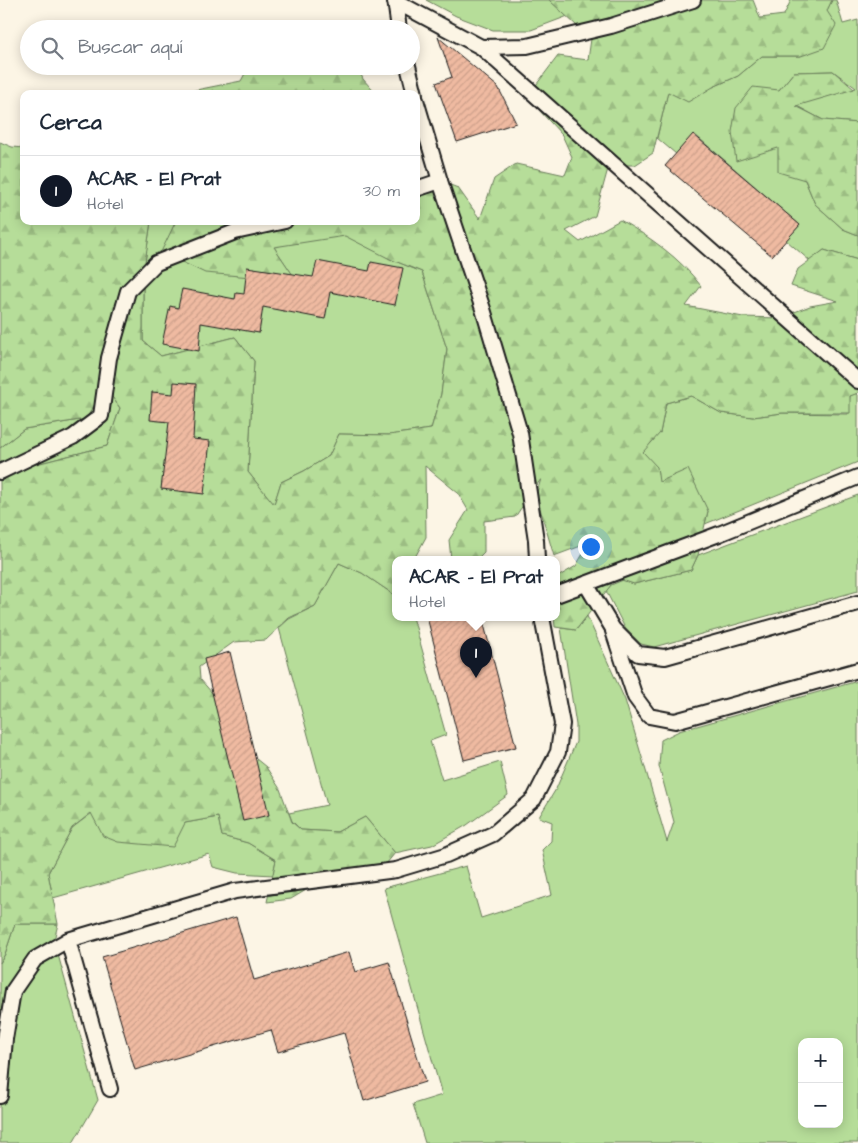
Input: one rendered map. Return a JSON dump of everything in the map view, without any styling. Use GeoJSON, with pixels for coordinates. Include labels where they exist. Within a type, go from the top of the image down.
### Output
{"type":"FeatureCollection","features":[{"type":"Feature","properties":{"kind":"lane"},"geometry":{"type":"LineString","coordinates":[[481,47],[527,46],[611,26],[693,0]]}},
{"type":"Feature","properties":{"kind":"lane"},"geometry":{"type":"LineString","coordinates":[[395,1],[481,47],[858,381]]}},
{"type":"Feature","properties":{"kind":"lane"},"geometry":{"type":"LineString","coordinates":[[395,1],[398,20]]}},
{"type":"Feature","properties":{"kind":"lane"},"geometry":{"type":"LineString","coordinates":[[410,75],[414,90]]}},
{"type":"Feature","properties":{"kind":"lane"},"geometry":{"type":"LineString","coordinates":[[420,114],[520,432],[537,556]]}},
{"type":"Feature","properties":{"kind":"lane"},"geometry":{"type":"LineString","coordinates":[[420,188],[440,182]]}},
{"type":"Feature","properties":{"kind":"lane"},"geometry":{"type":"LineString","coordinates":[[0,472],[73,437],[101,416],[109,358],[128,291],[156,263],[235,232],[267,225]]}},
{"type":"Feature","properties":{"kind":"lane"},"geometry":{"type":"LineString","coordinates":[[560,594],[719,534],[858,477]]}},
{"type":"Feature","properties":{"kind":"lane"},"geometry":{"type":"LineString","coordinates":[[586,584],[613,629],[635,697],[649,716],[675,721],[858,670]]}},
{"type":"Feature","properties":{"kind":"lane"},"geometry":{"type":"LineString","coordinates":[[613,629],[638,654],[665,657],[858,603]]}},
{"type":"Feature","properties":{"kind":"lane"},"geometry":{"type":"LineString","coordinates":[[0,1096],[4,1039],[13,991],[35,959],[68,940],[235,891],[396,870],[446,855],[493,834],[534,799],[558,752],[562,724],[543,621]]}},
{"type":"Feature","properties":{"kind":"lane"},"geometry":{"type":"LineString","coordinates":[[68,940],[110,1089]]}},
{"type":"Feature","properties":{"kind":"green space"},"geometry":{"type":"Polygon","coordinates":[[[426,0],[549,0],[568,16],[531,30],[493,30],[456,16],[426,0]]]}},
{"type":"Feature","properties":{"kind":"green space"},"geometry":{"type":"Polygon","coordinates":[[[549,0],[753,0],[760,18],[784,15],[791,0],[832,0],[827,11],[836,25],[824,48],[801,56],[762,56],[738,76],[713,87],[688,102],[668,92],[653,153],[635,165],[609,165],[595,216],[566,231],[580,242],[620,220],[674,257],[701,286],[686,306],[743,317],[779,318],[810,306],[838,301],[791,286],[798,269],[824,250],[858,260],[858,393],[850,396],[850,413],[782,413],[753,417],[721,413],[691,396],[666,403],[660,433],[643,452],[657,467],[659,482],[688,469],[708,511],[698,555],[691,570],[634,584],[609,576],[611,585],[576,630],[555,627],[554,621],[560,621],[560,576],[576,566],[589,543],[554,556],[536,495],[541,479],[515,517],[484,521],[484,552],[480,556],[451,556],[449,540],[468,510],[458,493],[425,466],[426,537],[416,556],[392,556],[392,593],[362,573],[339,563],[315,606],[289,618],[266,640],[234,642],[199,667],[200,679],[232,716],[240,746],[266,767],[280,789],[292,822],[301,830],[337,832],[365,817],[395,853],[377,875],[323,880],[291,899],[267,902],[276,860],[248,843],[222,836],[218,817],[185,823],[173,847],[118,842],[103,836],[91,813],[72,828],[48,873],[58,924],[15,924],[0,963],[0,476],[9,471],[107,446],[120,408],[105,387],[86,419],[24,429],[0,448],[0,142],[12,147],[20,148],[20,225],[150,225],[143,276],[143,341],[161,356],[235,337],[254,361],[248,472],[274,504],[281,482],[329,456],[339,434],[389,435],[431,429],[441,394],[447,349],[422,272],[390,259],[345,236],[274,247],[297,281],[205,273],[161,252],[174,225],[420,225],[420,184],[440,181],[458,188],[480,219],[494,179],[516,164],[565,175],[572,157],[562,135],[527,97],[558,56],[588,60],[591,39],[549,0]]]}},
{"type":"Feature","properties":{"kind":"green space"},"geometry":{"type":"Polygon","coordinates":[[[832,0],[836,0],[843,24],[858,20],[858,123],[823,120],[795,105],[856,88],[833,71],[794,72],[779,90],[778,147],[805,180],[815,204],[843,229],[858,235],[858,260],[824,250],[810,261],[786,240],[800,225],[694,134],[676,154],[657,138],[668,91],[713,87],[738,76],[762,56],[801,56],[832,0]]]}},
{"type":"Feature","properties":{"kind":"green space"},"geometry":{"type":"Polygon","coordinates":[[[833,71],[854,89],[796,106],[823,120],[858,123],[858,235],[843,229],[815,204],[805,180],[778,172],[778,148],[736,161],[732,132],[736,108],[753,87],[779,90],[794,72],[833,71]]]}},
{"type":"Feature","properties":{"kind":"green space"},"geometry":{"type":"Polygon","coordinates":[[[244,75],[361,75],[373,90],[196,90],[241,81],[244,75]]]}},
{"type":"Feature","properties":{"kind":"green space"},"geometry":{"type":"Polygon","coordinates":[[[150,225],[174,225],[162,253],[296,280],[274,247],[346,231],[390,259],[422,272],[447,349],[441,394],[431,429],[389,435],[339,434],[329,456],[281,482],[274,505],[248,472],[254,361],[235,337],[161,356],[143,341],[143,276],[150,225]]]}},
{"type":"Feature","properties":{"kind":"green space"},"geometry":{"type":"Polygon","coordinates":[[[106,387],[120,408],[107,446],[9,471],[0,476],[0,448],[24,429],[86,419],[106,387]]]}},
{"type":"Feature","properties":{"kind":"green space"},"geometry":{"type":"Polygon","coordinates":[[[856,393],[858,395],[858,462],[705,524],[708,511],[658,482],[639,449],[660,433],[666,403],[691,396],[721,413],[753,417],[782,413],[848,414],[850,396],[856,393]]]}},
{"type":"Feature","properties":{"kind":"green space"},"geometry":{"type":"Polygon","coordinates":[[[858,495],[858,591],[654,647],[641,644],[625,628],[606,591],[611,585],[623,580],[634,584],[691,570],[698,555],[858,495]]]}},
{"type":"Feature","properties":{"kind":"green space"},"geometry":{"type":"Polygon","coordinates":[[[339,563],[362,573],[392,593],[392,621],[414,621],[446,735],[430,741],[442,780],[500,762],[508,795],[467,825],[432,845],[395,853],[365,817],[337,832],[301,830],[292,821],[289,813],[327,805],[279,628],[289,619],[315,606],[339,563]]]}},
{"type":"Feature","properties":{"kind":"green space"},"geometry":{"type":"Polygon","coordinates":[[[587,616],[625,700],[667,842],[674,822],[659,766],[661,740],[679,731],[858,681],[858,1143],[425,1143],[413,1104],[442,1095],[384,888],[466,866],[481,918],[552,895],[542,850],[551,841],[552,822],[539,817],[556,789],[576,742],[576,725],[561,628],[576,630],[587,616]]]}},
{"type":"Feature","properties":{"kind":"green space"},"geometry":{"type":"Polygon","coordinates":[[[92,813],[185,823],[218,817],[222,836],[248,843],[276,860],[273,875],[237,873],[213,867],[209,854],[53,898],[48,873],[72,828],[92,813]]]}},
{"type":"Feature","properties":{"kind":"green space"},"geometry":{"type":"Polygon","coordinates":[[[15,924],[58,924],[54,940],[98,1100],[73,1143],[0,1143],[0,963],[15,924]]]}},
{"type":"Feature","properties":{"kind":"building"},"geometry":{"type":"Polygon","coordinates":[[[438,37],[498,87],[516,123],[457,142],[436,83],[452,77],[438,37]]]}},
{"type":"Feature","properties":{"kind":"building"},"geometry":{"type":"Polygon","coordinates":[[[693,134],[800,225],[772,256],[665,166],[693,134]]]}},
{"type":"Feature","properties":{"kind":"building"},"geometry":{"type":"Polygon","coordinates":[[[317,261],[369,271],[371,262],[403,268],[395,305],[330,292],[325,319],[263,307],[259,333],[201,323],[199,351],[162,344],[170,306],[178,308],[182,289],[235,299],[236,293],[244,294],[247,267],[313,277],[317,261]]]}},
{"type":"Feature","properties":{"kind":"building"},"geometry":{"type":"Polygon","coordinates":[[[174,382],[196,384],[193,439],[210,441],[204,494],[161,489],[169,422],[150,420],[152,392],[173,394],[174,382]]]}},
{"type":"Feature","properties":{"kind":"building"},"geometry":{"type":"Polygon","coordinates":[[[428,621],[483,621],[516,747],[464,760],[428,621]]]}},
{"type":"Feature","properties":{"kind":"building"},"geometry":{"type":"Polygon","coordinates":[[[230,652],[269,815],[243,821],[204,659],[230,652]]]}},
{"type":"Feature","properties":{"kind":"building"},"geometry":{"type":"Polygon","coordinates":[[[236,917],[254,980],[349,952],[355,972],[389,962],[425,1082],[364,1101],[344,1033],[278,1052],[271,1030],[135,1070],[102,957],[236,917]]]}},
{"type":"Feature","properties":{"kind":"place","name":"ACAR - El Prat"},"geometry":{"type":"Point","coordinates":[476,678]}}]}
